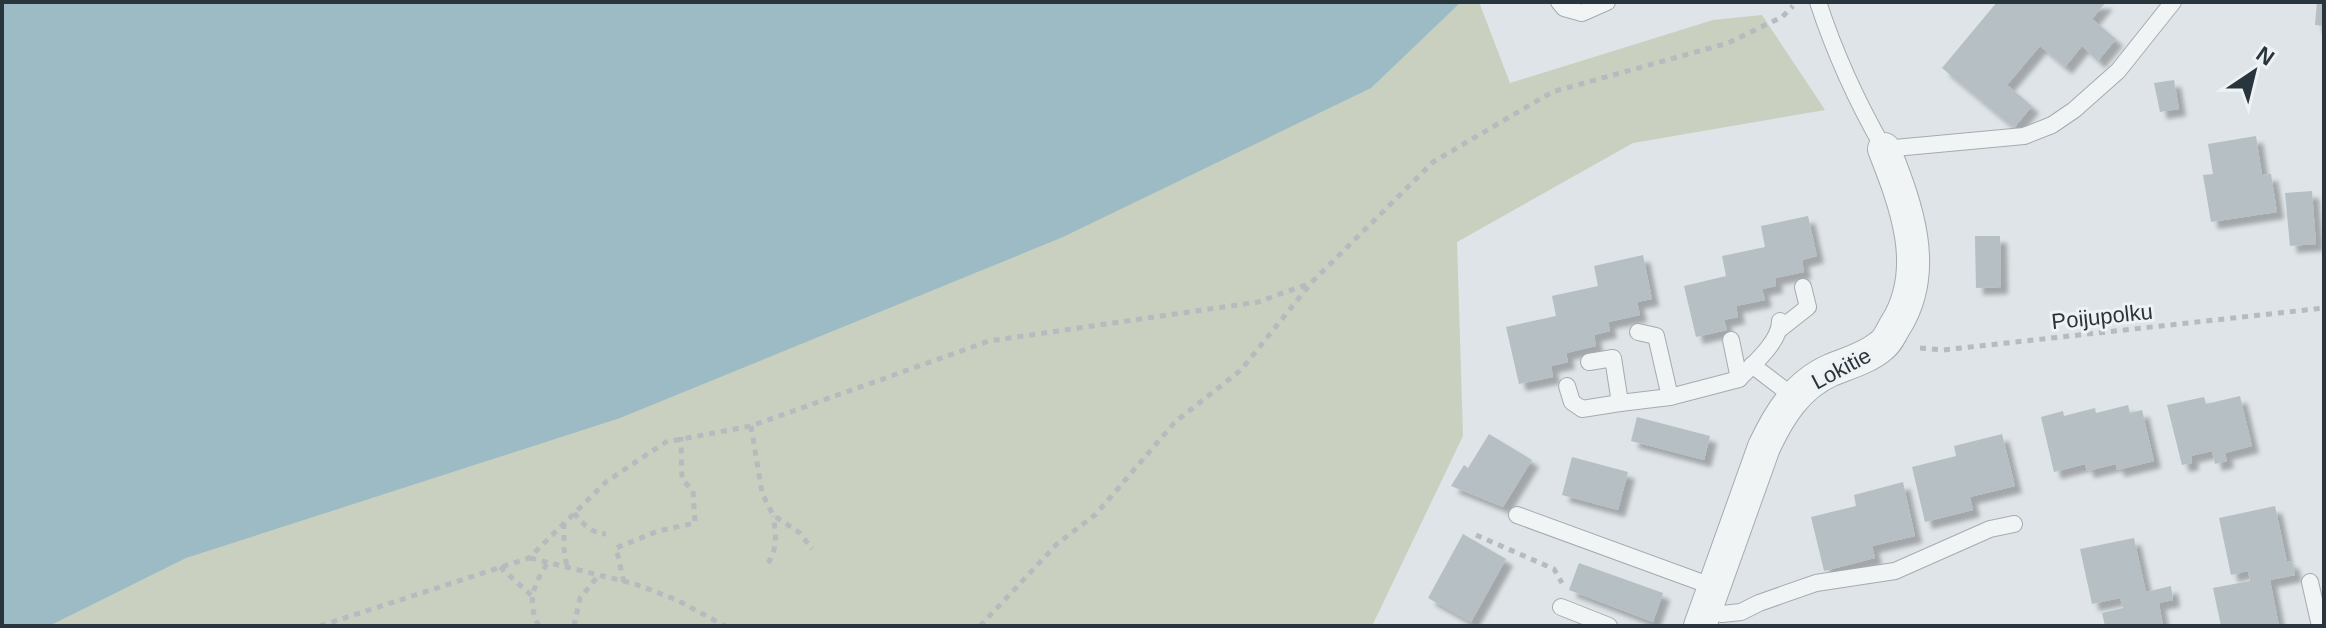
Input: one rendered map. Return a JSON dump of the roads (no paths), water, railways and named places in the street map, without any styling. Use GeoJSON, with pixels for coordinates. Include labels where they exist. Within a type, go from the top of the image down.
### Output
{"type":"FeatureCollection","features":[{"type":"Feature","properties":{"kind":"street","name":"Lokitie"},"geometry":{"type":"LineString","coordinates":[[1707,607],[1764,447],[1776,422],[1794,397],[1811,381],[1883,345],[1903,313],[1911,288],[1914,253],[1902,196],[1884,149]]}},
{"type":"Feature","properties":{"kind":"lane"},"geometry":{"type":"LineString","coordinates":[[1559,2],[1564,8],[1582,13],[1607,2]]}},
{"type":"Feature","properties":{"kind":"lane"},"geometry":{"type":"LineString","coordinates":[[1818,2],[1832,44],[1862,111],[1884,149],[2024,136],[2052,125],[2118,71],[2173,2]]}},
{"type":"Feature","properties":{"kind":"lane"},"geometry":{"type":"LineString","coordinates":[[1567,386],[1572,402],[1582,409],[1670,397],[1739,379],[1780,325],[1808,307],[1803,287]]}},
{"type":"Feature","properties":{"kind":"lane"},"geometry":{"type":"LineString","coordinates":[[1638,332],[1656,336],[1670,397]]}},
{"type":"Feature","properties":{"kind":"lane"},"geometry":{"type":"LineString","coordinates":[[1731,340],[1739,379]]}},
{"type":"Feature","properties":{"kind":"lane"},"geometry":{"type":"LineString","coordinates":[[1589,362],[1613,358],[1620,403]]}},
{"type":"Feature","properties":{"kind":"lane"},"geometry":{"type":"LineString","coordinates":[[1752,365],[1794,397]]}},
{"type":"Feature","properties":{"kind":"lane"},"geometry":{"type":"LineString","coordinates":[[1517,515],[1722,614],[1741,612],[1816,583],[1895,571],[1990,529],[2014,524]]}},
{"type":"Feature","properties":{"kind":"lane"},"geometry":{"type":"LineString","coordinates":[[2310,582],[2320,626]]}},
{"type":"Feature","properties":{"kind":"lane"},"geometry":{"type":"LineString","coordinates":[[1561,607],[1609,626]]}},
{"type":"Feature","properties":{"kind":"water"},"geometry":{"type":"Polygon","coordinates":[[[2,2],[1461,2],[1371,88],[1063,237],[620,418],[186,558],[49,626],[2,626],[2,2]]]}}]}
